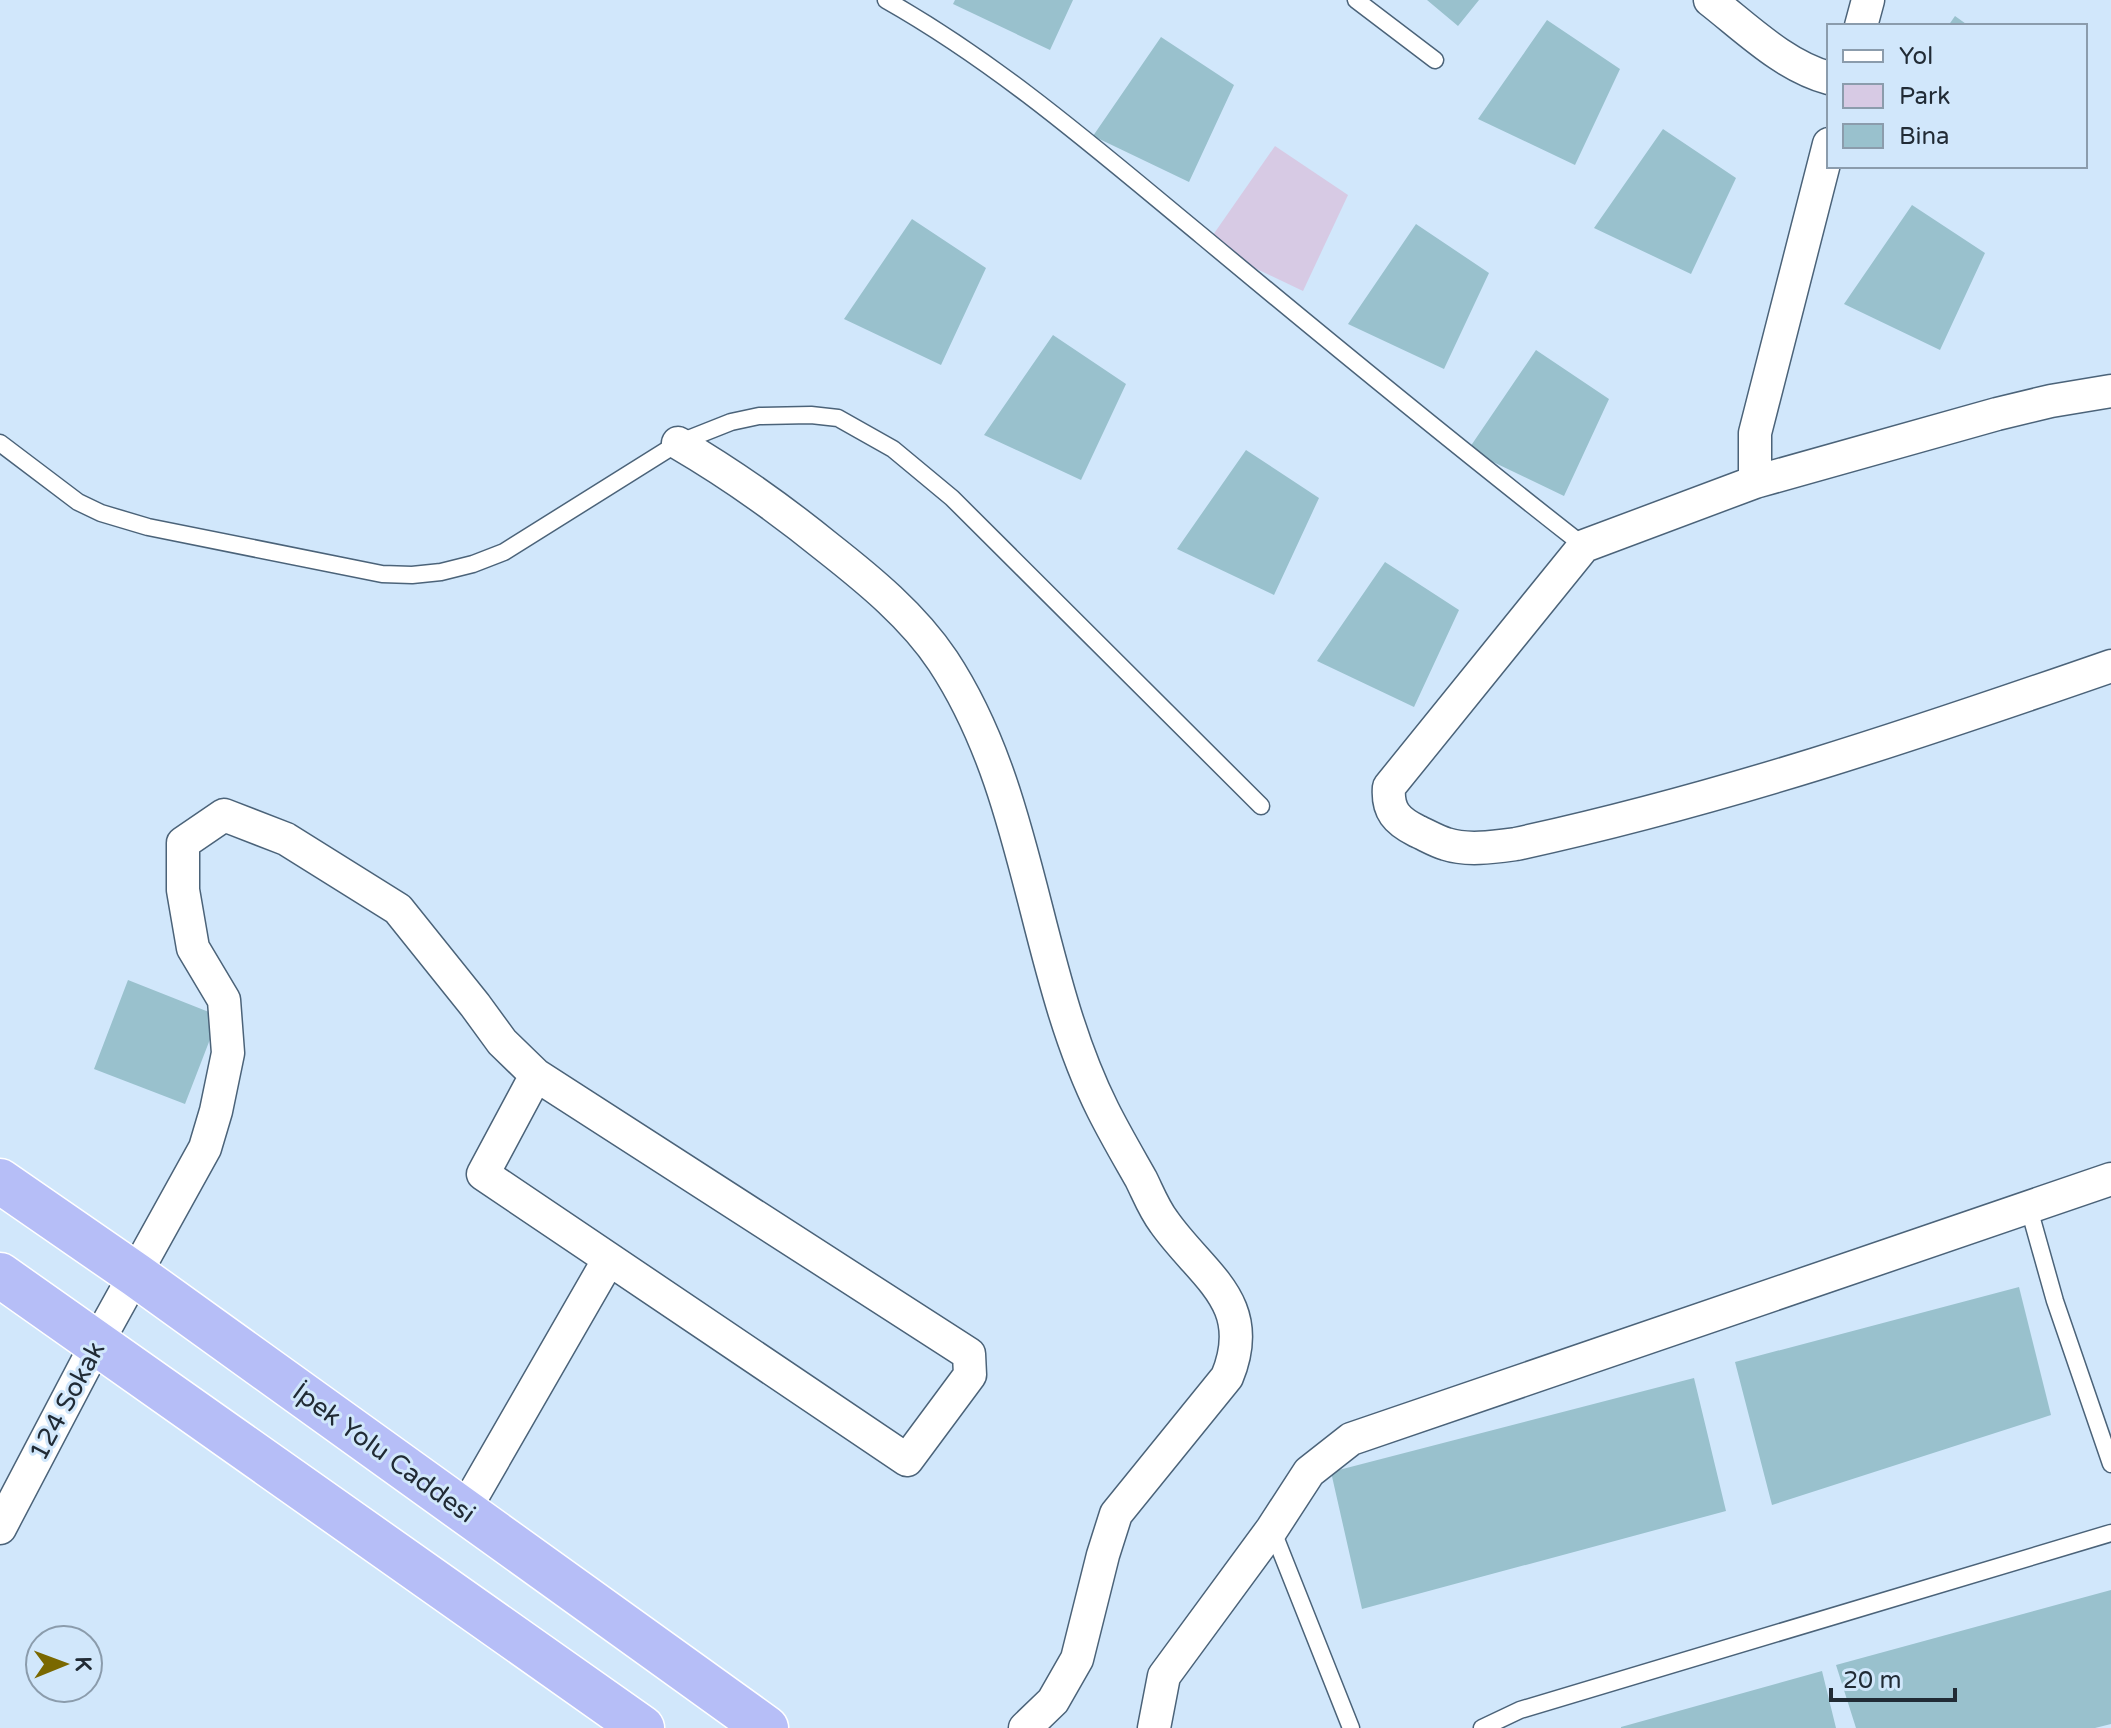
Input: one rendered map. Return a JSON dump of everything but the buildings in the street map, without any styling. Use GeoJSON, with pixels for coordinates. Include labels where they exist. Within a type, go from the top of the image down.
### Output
{"type":"FeatureCollection","features":[{"type":"Feature","properties":{"kind":"highway","name":"İpek Yolu Caddesi"},"geometry":{"type":"LineString","coordinates":[[0,1181],[136,1275],[766,1728]]}},
{"type":"Feature","properties":{"kind":"highway"},"geometry":{"type":"LineString","coordinates":[[0,1275],[642,1728]]}},
{"type":"Feature","properties":{"kind":"street"},"geometry":{"type":"LineString","coordinates":[[1710,0],[1790,61],[1827,78]]}},
{"type":"Feature","properties":{"kind":"street"},"geometry":{"type":"LineString","coordinates":[[1862,24],[1868,0]]}},
{"type":"Feature","properties":{"kind":"street"},"geometry":{"type":"LineString","coordinates":[[1755,482],[1753,451],[1757,425],[1827,152]]}},
{"type":"Feature","properties":{"kind":"street"},"geometry":{"type":"LineString","coordinates":[[2111,391],[2011,411],[1755,482],[1584,546],[1389,787],[1388,799],[1391,810],[1403,824],[1448,845],[1493,847],[1538,839],[1802,770],[2111,666]]}},
{"type":"Feature","properties":{"kind":"street"},"geometry":{"type":"LineString","coordinates":[[678,443],[731,474],[859,572],[907,618],[942,661],[979,727],[1001,788],[1068,1022],[1102,1107],[1163,1221],[1226,1294],[1235,1316],[1238,1336],[1235,1358],[1227,1377],[1116,1514],[1077,1659],[1053,1701],[1025,1728]]}},
{"type":"Feature","properties":{"kind":"street","name":"124 Sokak"},"geometry":{"type":"LineString","coordinates":[[0,1528],[97,1343],[205,1148],[228,1053],[224,1000],[193,948],[183,890],[183,843],[224,815],[286,839],[398,909],[502,1042],[536,1075]]}},
{"type":"Feature","properties":{"kind":"street"},"geometry":{"type":"LineString","coordinates":[[536,1075],[969,1354],[970,1375],[907,1460],[483,1174],[536,1075]]}},
{"type":"Feature","properties":{"kind":"street"},"geometry":{"type":"LineString","coordinates":[[1154,1728],[1164,1676],[1272,1529],[1309,1472],[1351,1439],[2111,1179]]}},
{"type":"Feature","properties":{"kind":"street"},"geometry":{"type":"LineString","coordinates":[[464,1511],[609,1259]]}},
{"type":"Feature","properties":{"kind":"lane"},"geometry":{"type":"LineString","coordinates":[[886,0],[949,38],[1049,110],[1452,443],[1584,546]]}},
{"type":"Feature","properties":{"kind":"lane"},"geometry":{"type":"LineString","coordinates":[[1356,0],[1435,60]]}},
{"type":"Feature","properties":{"kind":"lane"},"geometry":{"type":"LineString","coordinates":[[0,443],[78,502],[124,521],[352,569],[412,575],[473,564],[504,552],[678,443],[731,422],[785,414],[838,418],[893,449],[952,498],[1261,806]]}},
{"type":"Feature","properties":{"kind":"lane"},"geometry":{"type":"LineString","coordinates":[[2028,1205],[2055,1301],[2111,1464]]}},
{"type":"Feature","properties":{"kind":"lane"},"geometry":{"type":"LineString","coordinates":[[1272,1529],[1351,1728]]}},
{"type":"Feature","properties":{"kind":"lane"},"geometry":{"type":"LineString","coordinates":[[1482,1728],[1520,1710],[2111,1533]]}},
{"type":"Feature","properties":{"kind":"green space"},"geometry":{"type":"Polygon","coordinates":[[[1275,146],[1348,195],[1303,291],[1206,245],[1275,146]]]}}]}
